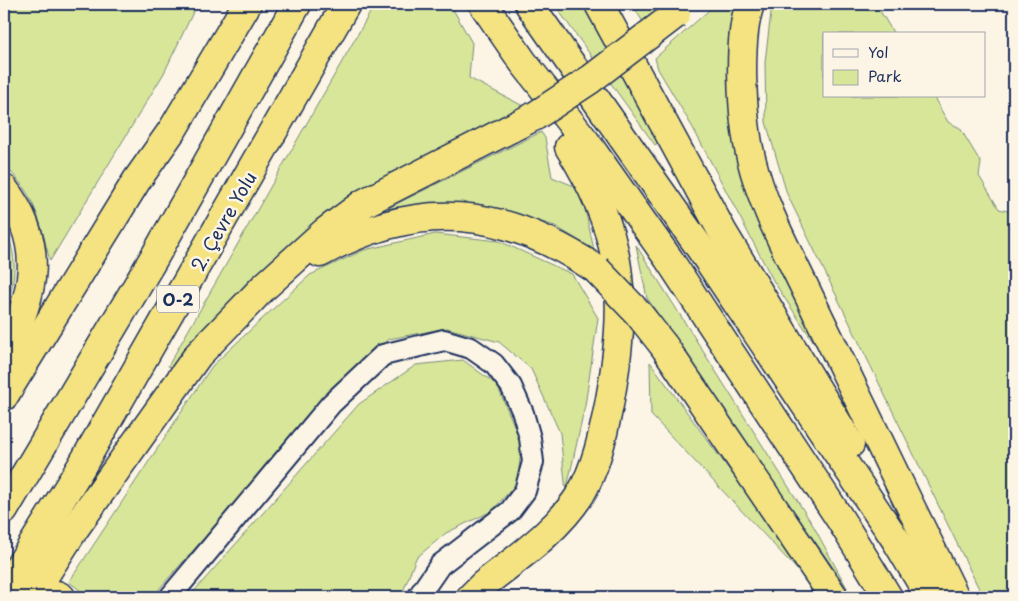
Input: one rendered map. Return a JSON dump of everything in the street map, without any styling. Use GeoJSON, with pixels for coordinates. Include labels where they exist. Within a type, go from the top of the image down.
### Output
{"type":"FeatureCollection","features":[{"type":"Feature","properties":{"kind":"highway"},"geometry":{"type":"LineString","coordinates":[[137,180],[147,148],[156,129],[199,55],[225,4]]}},
{"type":"Feature","properties":{"kind":"highway"},"geometry":{"type":"LineString","coordinates":[[4,396],[137,180],[173,129],[246,4]]}},
{"type":"Feature","properties":{"kind":"highway","name":"O-2"},"geometry":{"type":"LineString","coordinates":[[4,510],[155,256],[297,4]]}},
{"type":"Feature","properties":{"kind":"highway","name":"2. Çevre Yolu"},"geometry":{"type":"LineString","coordinates":[[4,591],[81,467],[346,4]]}},
{"type":"Feature","properties":{"kind":"highway"},"geometry":{"type":"LineString","coordinates":[[482,4],[523,62],[586,142],[668,258],[840,519],[888,597]]}},
{"type":"Feature","properties":{"kind":"highway"},"geometry":{"type":"LineString","coordinates":[[529,4],[700,248],[896,540],[930,597]]}},
{"type":"Feature","properties":{"kind":"highway"},"geometry":{"type":"LineString","coordinates":[[599,4],[722,231],[835,417],[867,474],[896,540]]}},
{"type":"Feature","properties":{"kind":"highway"},"geometry":{"type":"LineString","coordinates":[[750,4],[743,48],[742,91],[751,158],[765,201],[794,268],[955,597]]}},
{"type":"Feature","properties":{"kind":"highway"},"geometry":{"type":"LineString","coordinates":[[31,597],[75,528],[198,355],[263,288],[325,232],[364,203],[535,116],[591,79],[682,9]]}},
{"type":"Feature","properties":{"kind":"highway"},"geometry":{"type":"LineString","coordinates":[[471,597],[482,585],[564,517],[580,494],[600,446],[614,375],[620,327],[618,270],[615,247],[605,215],[587,175],[552,120],[523,62]]}},
{"type":"Feature","properties":{"kind":"highway"},"geometry":{"type":"LineString","coordinates":[[4,189],[18,207],[30,240],[33,262],[32,282],[23,315],[4,352]]}},
{"type":"Feature","properties":{"kind":"highway"},"geometry":{"type":"LineString","coordinates":[[263,288],[351,236],[388,224],[423,216],[456,216],[523,230],[563,247],[596,269],[638,313],[664,346],[834,597]]}},
{"type":"Feature","properties":{"kind":"street"},"geometry":{"type":"LineString","coordinates":[[170,597],[331,404],[354,380],[383,355],[444,340],[471,348],[494,364],[511,386],[523,413],[530,438],[533,462],[525,491],[510,511],[440,566],[418,597]]}},
{"type":"Feature","properties":{"kind":"green space"},"geometry":{"type":"Polygon","coordinates":[[[4,4],[197,4],[164,73],[50,261],[39,221],[30,198],[15,176],[4,165],[4,4]]]}},
{"type":"Feature","properties":{"kind":"green space"},"geometry":{"type":"Polygon","coordinates":[[[375,4],[450,4],[472,43],[469,78],[525,107],[374,183],[250,279],[171,367],[168,366],[375,4]]]}},
{"type":"Feature","properties":{"kind":"green space"},"geometry":{"type":"Polygon","coordinates":[[[554,4],[586,4],[659,142],[655,145],[554,4]]]}},
{"type":"Feature","properties":{"kind":"green space"},"geometry":{"type":"Polygon","coordinates":[[[632,4],[668,4],[643,22],[632,4]]]}},
{"type":"Feature","properties":{"kind":"green space"},"geometry":{"type":"Polygon","coordinates":[[[716,4],[735,4],[730,26],[728,69],[730,107],[739,164],[825,359],[774,282],[693,128],[658,69],[655,58],[716,4]]]}},
{"type":"Feature","properties":{"kind":"green space"},"geometry":{"type":"Polygon","coordinates":[[[772,4],[876,4],[893,32],[823,32],[823,98],[934,98],[948,122],[960,128],[981,163],[979,176],[999,209],[1012,212],[1014,216],[1014,597],[983,597],[787,194],[766,122],[765,62],[772,4]]]}},
{"type":"Feature","properties":{"kind":"green space"},"geometry":{"type":"Polygon","coordinates":[[[541,132],[545,138],[552,177],[574,186],[584,204],[594,250],[555,226],[484,205],[388,208],[541,132]]]}},
{"type":"Feature","properties":{"kind":"green space"},"geometry":{"type":"Polygon","coordinates":[[[4,226],[12,247],[14,268],[11,288],[4,310],[4,226]]]}},
{"type":"Feature","properties":{"kind":"green space"},"geometry":{"type":"Polygon","coordinates":[[[435,234],[499,241],[572,274],[598,318],[585,406],[566,492],[560,433],[531,369],[499,342],[447,328],[389,339],[354,368],[307,415],[242,495],[152,597],[89,597],[69,582],[212,366],[310,275],[364,250],[435,234]]]}},
{"type":"Feature","properties":{"kind":"green space"},"geometry":{"type":"Polygon","coordinates":[[[636,245],[814,527],[847,588],[647,298],[636,245]]]}},
{"type":"Feature","properties":{"kind":"green space"},"geometry":{"type":"Polygon","coordinates":[[[463,360],[497,385],[522,444],[517,483],[492,511],[446,533],[416,558],[401,597],[189,597],[359,404],[416,365],[463,360]]]}},
{"type":"Feature","properties":{"kind":"green space"},"geometry":{"type":"Polygon","coordinates":[[[650,362],[823,597],[651,415],[650,362]]]}}]}
